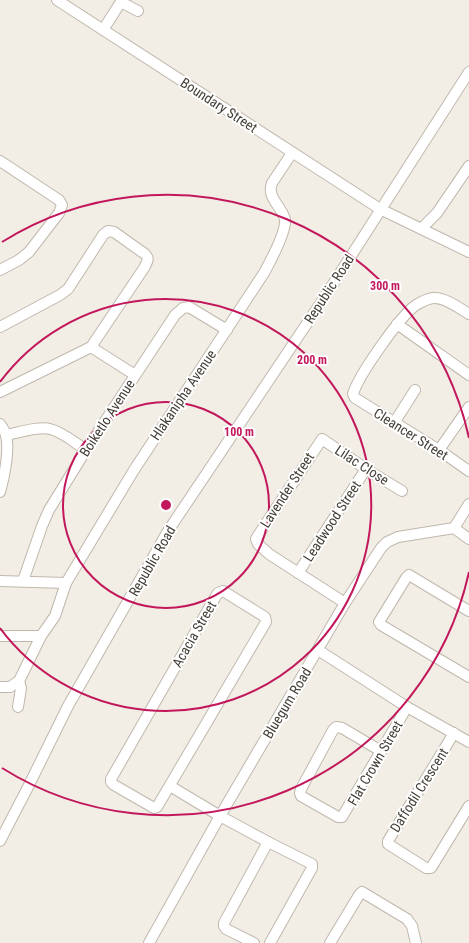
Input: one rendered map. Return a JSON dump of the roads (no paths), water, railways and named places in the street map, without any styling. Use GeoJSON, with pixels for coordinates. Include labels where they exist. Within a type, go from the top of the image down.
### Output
{"type":"FeatureCollection","features":[{"type":"Feature","properties":{"kind":"street","name":"Boundary Street"},"geometry":{"type":"LineString","coordinates":[[57,0],[380,209],[469,252]]}},
{"type":"Feature","properties":{"kind":"street"},"geometry":{"type":"LineString","coordinates":[[103,30],[121,1],[138,11]]}},
{"type":"Feature","properties":{"kind":"street","name":"Republic Road"},"geometry":{"type":"LineString","coordinates":[[0,841],[68,706],[168,531],[317,308],[469,72]]}},
{"type":"Feature","properties":{"kind":"street","name":"Hlakanipha Avenue"},"geometry":{"type":"LineString","coordinates":[[19,681],[41,636],[55,616],[66,583],[146,451],[261,279],[280,239],[285,222],[283,215],[272,196],[270,188],[292,153]]}},
{"type":"Feature","properties":{"kind":"street"},"geometry":{"type":"LineString","coordinates":[[0,160],[59,200],[62,203],[62,206],[59,213],[29,252],[19,260],[0,270]]}},
{"type":"Feature","properties":{"kind":"street"},"geometry":{"type":"LineString","coordinates":[[421,229],[440,210],[469,166]]}},
{"type":"Feature","properties":{"kind":"street"},"geometry":{"type":"LineString","coordinates":[[0,326],[60,295],[68,289],[103,235],[107,232],[111,231],[148,257],[148,260],[91,347],[0,392]]}},
{"type":"Feature","properties":{"kind":"street"},"geometry":{"type":"LineString","coordinates":[[469,314],[442,299],[432,298],[416,305],[397,324],[469,375]]}},
{"type":"Feature","properties":{"kind":"street","name":"Boiketlo Avenue"},"geometry":{"type":"LineString","coordinates":[[23,581],[47,514],[86,450],[175,315],[183,308],[192,308],[227,330]]}},
{"type":"Feature","properties":{"kind":"street","name":"Cleancer Street"},"geometry":{"type":"LineString","coordinates":[[397,324],[361,379],[354,391],[354,396],[394,423],[439,450],[469,471]]}},
{"type":"Feature","properties":{"kind":"street"},"geometry":{"type":"LineString","coordinates":[[91,347],[136,375]]}},
{"type":"Feature","properties":{"kind":"street"},"geometry":{"type":"LineString","coordinates":[[394,423],[415,390]]}},
{"type":"Feature","properties":{"kind":"street"},"geometry":{"type":"LineString","coordinates":[[439,450],[469,407]]}},
{"type":"Feature","properties":{"kind":"street"},"geometry":{"type":"LineString","coordinates":[[0,424],[6,435],[6,460],[0,492]]}},
{"type":"Feature","properties":{"kind":"street"},"geometry":{"type":"LineString","coordinates":[[6,435],[40,429],[50,429],[61,433],[86,450]]}},
{"type":"Feature","properties":{"kind":"street","name":"Lilac Close"},"geometry":{"type":"LineString","coordinates":[[322,440],[402,491]]}},
{"type":"Feature","properties":{"kind":"street","name":"Lavender Street"},"geometry":{"type":"LineString","coordinates":[[298,573],[269,554],[257,542],[257,537],[322,440]]}},
{"type":"Feature","properties":{"kind":"street","name":"Leadwood Street"},"geometry":{"type":"LineString","coordinates":[[298,573],[366,469]]}},
{"type":"Feature","properties":{"kind":"street"},"geometry":{"type":"LineString","coordinates":[[469,504],[454,528],[469,539]]}},
{"type":"Feature","properties":{"kind":"street","name":"Bluegum Road"},"geometry":{"type":"LineString","coordinates":[[149,943],[220,816],[345,602],[378,552],[387,542],[398,537],[454,528]]}},
{"type":"Feature","properties":{"kind":"street"},"geometry":{"type":"LineString","coordinates":[[298,573],[345,602]]}},
{"type":"Feature","properties":{"kind":"street"},"geometry":{"type":"LineString","coordinates":[[469,611],[409,575],[379,622],[381,625],[469,677]]}},
{"type":"Feature","properties":{"kind":"street"},"geometry":{"type":"LineString","coordinates":[[0,581],[66,583]]}},
{"type":"Feature","properties":{"kind":"street","name":"Acacia Street"},"geometry":{"type":"LineString","coordinates":[[223,591],[266,618],[266,622],[170,786],[157,807],[154,808],[114,785],[111,780],[216,596],[223,591]]}},
{"type":"Feature","properties":{"kind":"street"},"geometry":{"type":"LineString","coordinates":[[0,636],[41,636]]}},
{"type":"Feature","properties":{"kind":"street"},"geometry":{"type":"LineString","coordinates":[[318,650],[407,707],[469,742]]}},
{"type":"Feature","properties":{"kind":"street"},"geometry":{"type":"LineString","coordinates":[[0,687],[10,687],[19,681],[21,688],[18,707]]}},
{"type":"Feature","properties":{"kind":"street","name":"Flat Crown Street"},"geometry":{"type":"LineString","coordinates":[[381,751],[340,727],[337,727],[333,730],[300,793],[303,798],[341,818],[344,816],[407,707]]}},
{"type":"Feature","properties":{"kind":"street","name":"Daffodil Crescent"},"geometry":{"type":"LineString","coordinates":[[454,733],[388,841],[388,844],[426,868],[431,868],[469,806]]}},
{"type":"Feature","properties":{"kind":"street"},"geometry":{"type":"LineString","coordinates":[[170,786],[220,816],[313,865],[270,943]]}},
{"type":"Feature","properties":{"kind":"street"},"geometry":{"type":"LineString","coordinates":[[254,943],[226,929],[224,923],[268,842]]}},
{"type":"Feature","properties":{"kind":"street"},"geometry":{"type":"LineString","coordinates":[[330,943],[362,892],[407,919],[412,926],[416,943]]}}]}
